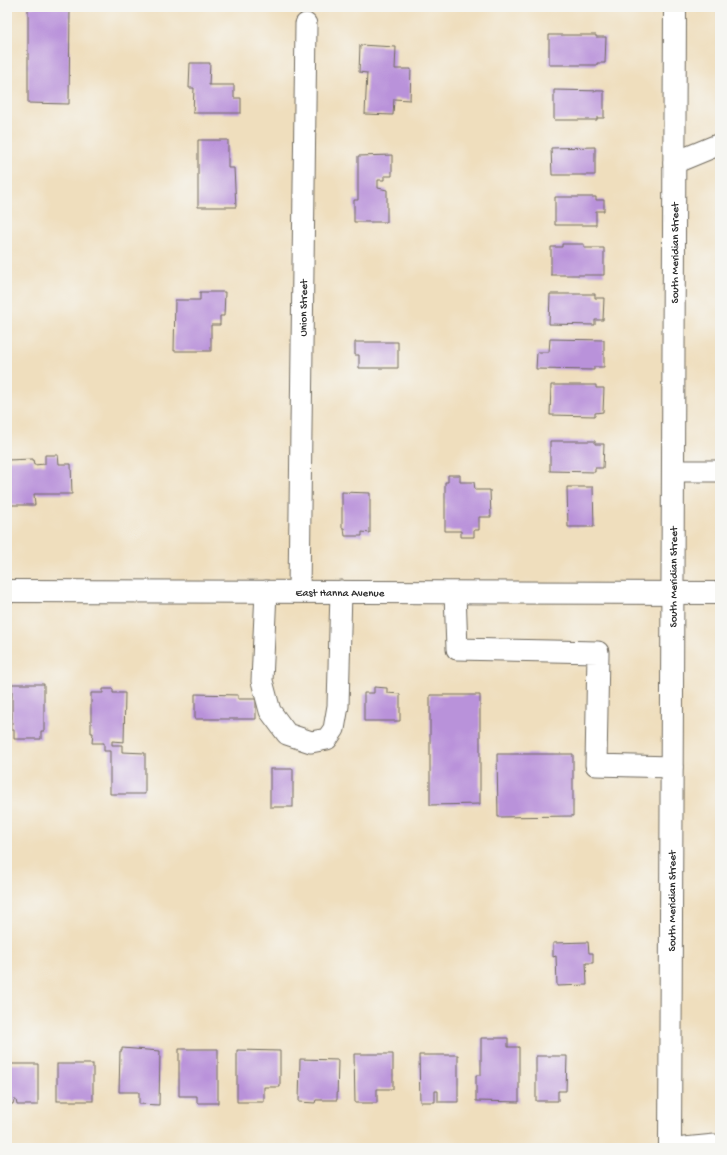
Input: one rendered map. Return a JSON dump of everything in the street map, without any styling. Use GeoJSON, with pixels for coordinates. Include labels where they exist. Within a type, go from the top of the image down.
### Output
{"type":"FeatureCollection","features":[{"type":"Feature","properties":{"kind":"main road","name":"South Meridian Street"},"geometry":{"type":"LineString","coordinates":[[670,1148],[675,7]]}},
{"type":"Feature","properties":{"kind":"main road","name":"East Hanna Avenue"},"geometry":{"type":"LineString","coordinates":[[7,591],[341,591],[455,593],[720,592]]}},
{"type":"Feature","properties":{"kind":"street","name":"Union Street"},"geometry":{"type":"LineString","coordinates":[[298,591],[306,24]]}},
{"type":"Feature","properties":{"kind":"street"},"geometry":{"type":"LineString","coordinates":[[674,163],[720,144]]}},
{"type":"Feature","properties":{"kind":"street"},"geometry":{"type":"LineString","coordinates":[[673,471],[720,471]]}},
{"type":"Feature","properties":{"kind":"street"},"geometry":{"type":"LineString","coordinates":[[266,591],[262,681],[270,711],[287,734],[311,742],[327,738],[334,729],[338,706],[341,591]]}},
{"type":"Feature","properties":{"kind":"street"},"geometry":{"type":"LineString","coordinates":[[455,593],[457,649],[598,652],[596,765],[672,767]]}},
{"type":"Feature","properties":{"kind":"street"},"geometry":{"type":"LineString","coordinates":[[684,1148],[715,1144],[720,1148]]}},
{"type":"Feature","properties":{"kind":"building"},"geometry":{"type":"Polygon","coordinates":[[[28,7],[70,7],[69,104],[28,103],[28,7]]]}},
{"type":"Feature","properties":{"kind":"building"},"geometry":{"type":"Polygon","coordinates":[[[549,35],[596,35],[596,37],[606,37],[605,63],[597,63],[597,65],[549,65],[549,35]]]}},
{"type":"Feature","properties":{"kind":"building"},"geometry":{"type":"Polygon","coordinates":[[[360,45],[396,47],[395,69],[411,69],[410,100],[394,99],[393,115],[365,114],[367,73],[359,72],[360,45]]]}},
{"type":"Feature","properties":{"kind":"building"},"geometry":{"type":"Polygon","coordinates":[[[190,63],[210,63],[209,85],[234,85],[234,98],[241,98],[241,113],[193,113],[194,88],[189,88],[190,63]]]}},
{"type":"Feature","properties":{"kind":"building"},"geometry":{"type":"Polygon","coordinates":[[[554,90],[604,91],[604,118],[597,118],[597,120],[554,120],[554,90]]]}},
{"type":"Feature","properties":{"kind":"building"},"geometry":{"type":"Polygon","coordinates":[[[198,140],[228,140],[228,168],[234,168],[236,207],[198,207],[198,140]]]}},
{"type":"Feature","properties":{"kind":"building"},"geometry":{"type":"Polygon","coordinates":[[[595,147],[595,175],[552,175],[551,148],[595,147]]]}},
{"type":"Feature","properties":{"kind":"building"},"geometry":{"type":"Polygon","coordinates":[[[392,155],[392,176],[384,176],[384,180],[378,180],[378,188],[387,190],[387,222],[354,222],[354,200],[358,200],[358,156],[392,155]]]}},
{"type":"Feature","properties":{"kind":"building"},"geometry":{"type":"Polygon","coordinates":[[[555,197],[596,197],[596,200],[604,200],[604,211],[596,211],[596,225],[555,225],[555,197]]]}},
{"type":"Feature","properties":{"kind":"building"},"geometry":{"type":"Polygon","coordinates":[[[562,244],[584,244],[584,248],[604,248],[604,275],[551,275],[551,247],[562,247],[562,244]]]}},
{"type":"Feature","properties":{"kind":"building"},"geometry":{"type":"Polygon","coordinates":[[[200,292],[225,292],[224,316],[220,316],[220,325],[211,325],[211,351],[174,351],[175,300],[200,300],[200,292]]]}},
{"type":"Feature","properties":{"kind":"building"},"geometry":{"type":"Polygon","coordinates":[[[550,294],[595,294],[595,298],[604,298],[603,320],[595,320],[595,325],[549,324],[550,294]]]}},
{"type":"Feature","properties":{"kind":"building"},"geometry":{"type":"Polygon","coordinates":[[[550,339],[604,340],[604,367],[594,367],[594,370],[536,369],[537,352],[549,352],[550,339]]]}},
{"type":"Feature","properties":{"kind":"building"},"geometry":{"type":"Polygon","coordinates":[[[355,342],[398,342],[398,368],[359,368],[359,355],[355,355],[355,342]]]}},
{"type":"Feature","properties":{"kind":"building"},"geometry":{"type":"Polygon","coordinates":[[[551,385],[596,385],[596,388],[604,388],[603,412],[595,413],[595,416],[550,415],[551,385]]]}},
{"type":"Feature","properties":{"kind":"building"},"geometry":{"type":"Polygon","coordinates":[[[550,441],[595,441],[595,444],[604,444],[603,468],[595,468],[595,472],[550,471],[550,441]]]}},
{"type":"Feature","properties":{"kind":"building"},"geometry":{"type":"Polygon","coordinates":[[[45,455],[58,455],[59,464],[71,464],[72,494],[34,494],[35,505],[7,505],[7,460],[33,459],[34,465],[45,464],[45,455]]]}},
{"type":"Feature","properties":{"kind":"building"},"geometry":{"type":"Polygon","coordinates":[[[448,475],[460,475],[460,482],[474,482],[475,490],[490,490],[491,517],[479,517],[479,530],[474,530],[474,537],[461,537],[461,531],[445,531],[445,482],[448,482],[448,475]]]}},
{"type":"Feature","properties":{"kind":"building"},"geometry":{"type":"Polygon","coordinates":[[[567,487],[593,487],[594,527],[568,527],[567,487]]]}},
{"type":"Feature","properties":{"kind":"building"},"geometry":{"type":"Polygon","coordinates":[[[342,492],[370,493],[370,533],[362,532],[362,536],[345,536],[344,528],[342,528],[342,492]]]}},
{"type":"Feature","properties":{"kind":"building"},"geometry":{"type":"Polygon","coordinates":[[[12,684],[44,684],[44,731],[41,731],[41,739],[14,739],[14,730],[12,730],[12,684]]]}},
{"type":"Feature","properties":{"kind":"building"},"geometry":{"type":"Polygon","coordinates":[[[374,687],[387,688],[387,693],[400,694],[400,721],[364,721],[364,693],[374,693],[374,687]]]}},
{"type":"Feature","properties":{"kind":"building"},"geometry":{"type":"Polygon","coordinates":[[[103,689],[113,689],[113,693],[125,693],[124,742],[112,741],[112,745],[122,745],[122,752],[145,753],[145,794],[110,794],[110,751],[104,751],[104,743],[92,743],[93,733],[91,733],[91,693],[103,693],[103,689]]]}},
{"type":"Feature","properties":{"kind":"building"},"geometry":{"type":"Polygon","coordinates":[[[195,694],[238,695],[238,699],[256,699],[256,719],[195,719],[195,694]]]}},
{"type":"Feature","properties":{"kind":"building"},"geometry":{"type":"Polygon","coordinates":[[[430,695],[480,695],[480,804],[430,805],[430,695]]]}},
{"type":"Feature","properties":{"kind":"building"},"geometry":{"type":"Polygon","coordinates":[[[497,754],[573,754],[573,816],[498,817],[497,754]]]}},
{"type":"Feature","properties":{"kind":"building"},"geometry":{"type":"Polygon","coordinates":[[[270,769],[293,769],[293,807],[270,807],[270,769]]]}},
{"type":"Feature","properties":{"kind":"building"},"geometry":{"type":"Polygon","coordinates":[[[588,942],[589,953],[593,953],[593,963],[586,963],[587,985],[557,986],[556,956],[553,957],[553,943],[588,942]]]}},
{"type":"Feature","properties":{"kind":"building"},"geometry":{"type":"Polygon","coordinates":[[[481,1038],[508,1038],[508,1047],[519,1047],[519,1102],[476,1101],[476,1075],[481,1075],[481,1038]]]}},
{"type":"Feature","properties":{"kind":"building"},"geometry":{"type":"Polygon","coordinates":[[[122,1048],[160,1051],[159,1105],[139,1104],[139,1092],[119,1092],[120,1051],[122,1051],[122,1048]]]}},
{"type":"Feature","properties":{"kind":"building"},"geometry":{"type":"Polygon","coordinates":[[[179,1049],[218,1049],[218,1103],[197,1103],[197,1096],[179,1096],[179,1049]]]}},
{"type":"Feature","properties":{"kind":"building"},"geometry":{"type":"Polygon","coordinates":[[[237,1050],[280,1051],[280,1087],[264,1087],[264,1102],[237,1102],[237,1050]]]}},
{"type":"Feature","properties":{"kind":"building"},"geometry":{"type":"Polygon","coordinates":[[[354,1054],[393,1054],[393,1089],[377,1089],[377,1103],[355,1103],[354,1054]]]}},
{"type":"Feature","properties":{"kind":"building"},"geometry":{"type":"Polygon","coordinates":[[[419,1055],[458,1055],[458,1102],[438,1102],[438,1091],[435,1091],[435,1102],[420,1102],[419,1055]]]}},
{"type":"Feature","properties":{"kind":"building"},"geometry":{"type":"Polygon","coordinates":[[[536,1056],[567,1056],[566,1091],[558,1091],[558,1101],[536,1101],[536,1056]]]}},
{"type":"Feature","properties":{"kind":"building"},"geometry":{"type":"Polygon","coordinates":[[[300,1059],[338,1060],[337,1100],[316,1100],[315,1103],[299,1102],[300,1059]]]}},
{"type":"Feature","properties":{"kind":"building"},"geometry":{"type":"Polygon","coordinates":[[[7,1064],[38,1064],[38,1105],[17,1105],[16,1100],[14,1100],[13,1104],[7,1104],[7,1064]]]}},
{"type":"Feature","properties":{"kind":"building"},"geometry":{"type":"Polygon","coordinates":[[[57,1064],[93,1064],[93,1101],[57,1101],[57,1064]]]}}]}
